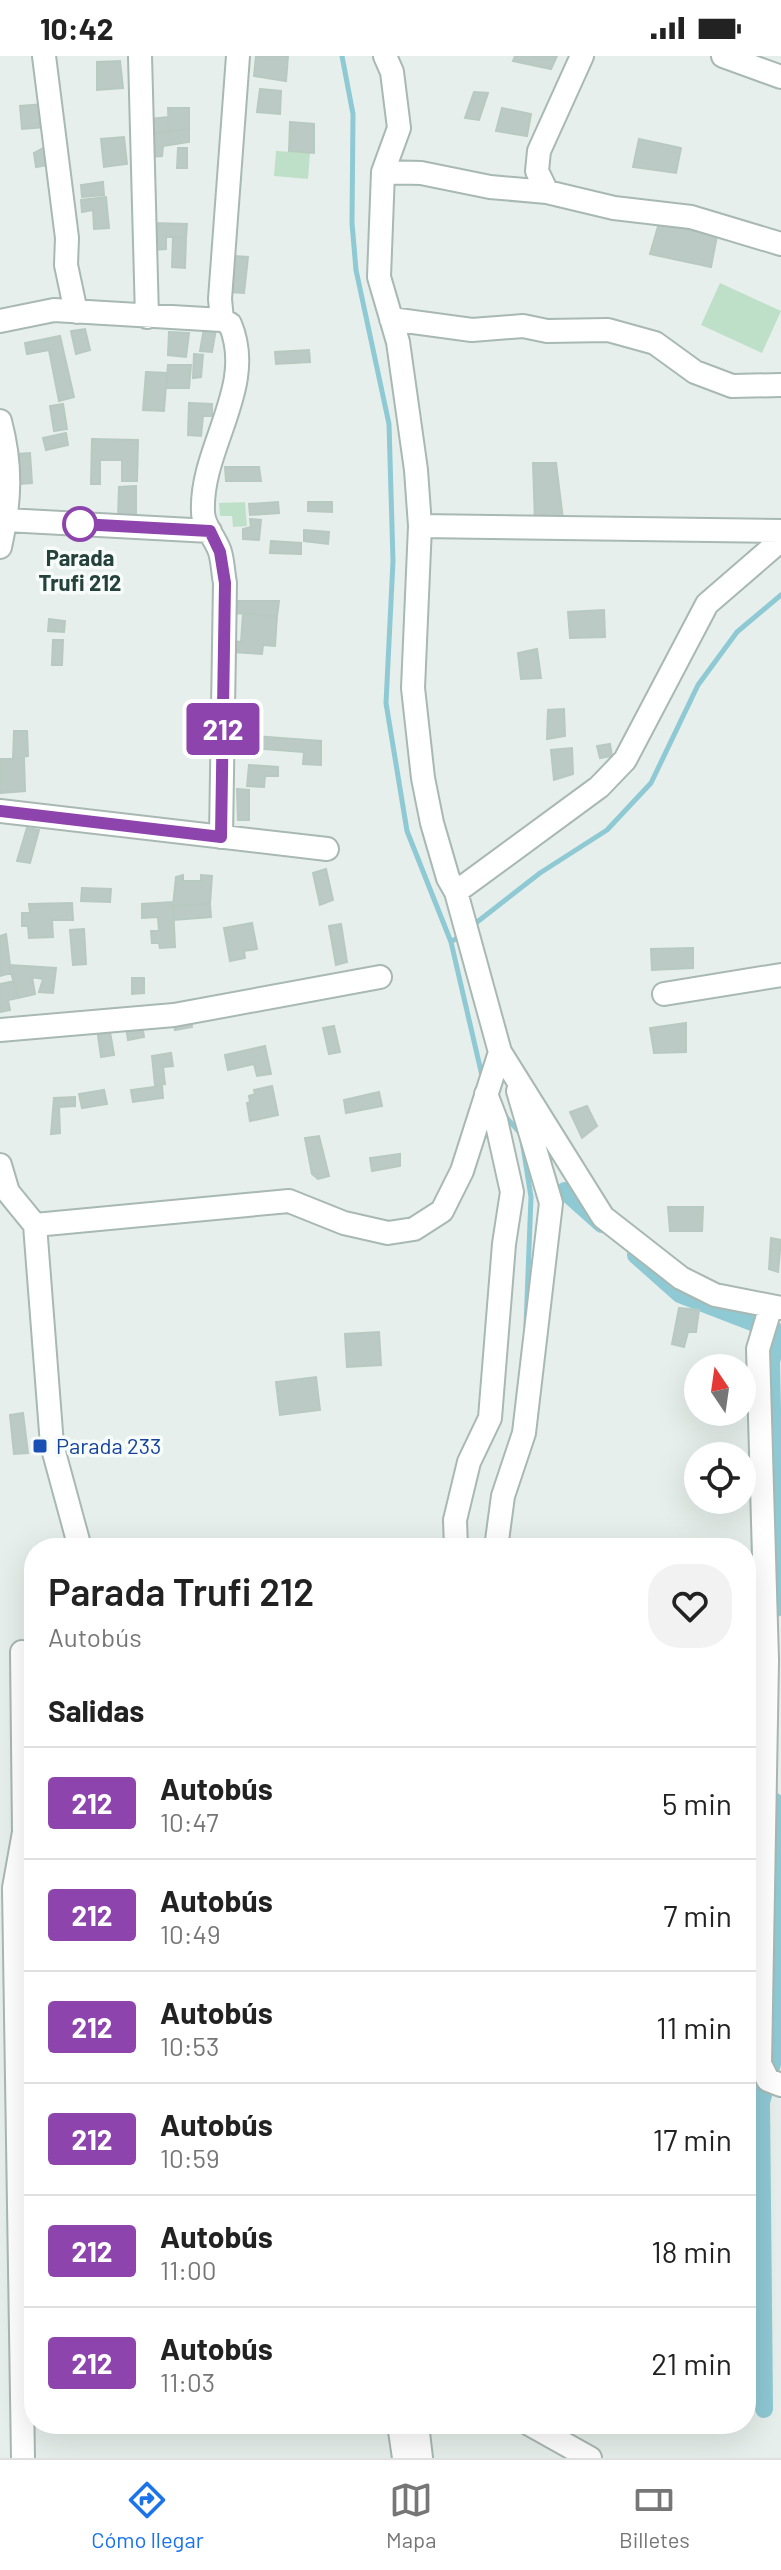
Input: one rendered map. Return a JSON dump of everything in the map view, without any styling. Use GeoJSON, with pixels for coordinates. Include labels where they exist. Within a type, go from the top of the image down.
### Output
{"type":"FeatureCollection","features":[{"type":"Feature","properties":{"kind":"street"},"geometry":{"type":"LineString","coordinates":[[44,56],[67,238],[66,265],[76,312]]}},
{"type":"Feature","properties":{"kind":"street"},"geometry":{"type":"LineString","coordinates":[[140,56],[147,317]]}},
{"type":"Feature","properties":{"kind":"street"},"geometry":{"type":"LineString","coordinates":[[222,320],[220,299],[238,56]]}},
{"type":"Feature","properties":{"kind":"street"},"geometry":{"type":"LineString","coordinates":[[385,56],[392,72],[399,128],[383,172],[379,277],[405,385],[420,526],[413,688],[429,808],[448,878],[456,892],[500,1052],[603,1217],[681,1278],[715,1295],[776,1307],[758,1349],[774,1660],[756,2002]]}},
{"type":"Feature","properties":{"kind":"street"},"geometry":{"type":"LineString","coordinates":[[547,192],[537,171],[539,151],[582,56]]}},
{"type":"Feature","properties":{"kind":"street"},"geometry":{"type":"LineString","coordinates":[[723,56],[781,77]]}},
{"type":"Feature","properties":{"kind":"street"},"geometry":{"type":"LineString","coordinates":[[383,172],[421,173],[490,187],[547,192],[614,208],[691,217],[781,244]]}},
{"type":"Feature","properties":{"kind":"street"},"geometry":{"type":"LineString","coordinates":[[0,321],[54,310],[222,320],[230,324],[238,356],[231,400],[211,464],[203,514],[220,552],[225,583],[221,837]]}},
{"type":"Feature","properties":{"kind":"street"},"geometry":{"type":"LineString","coordinates":[[391,319],[472,330],[523,326],[547,331],[608,330],[655,343],[695,372],[732,386],[781,385]]}},
{"type":"Feature","properties":{"kind":"street"},"geometry":{"type":"LineString","coordinates":[[0,421],[9,454],[11,491],[0,547]]}},
{"type":"Feature","properties":{"kind":"street"},"geometry":{"type":"LineString","coordinates":[[6,520],[210,531]]}},
{"type":"Feature","properties":{"kind":"street"},"geometry":{"type":"LineString","coordinates":[[420,526],[781,531]]}},
{"type":"Feature","properties":{"kind":"street"},"geometry":{"type":"LineString","coordinates":[[456,892],[599,787],[625,760],[707,604],[781,540]]}},
{"type":"Feature","properties":{"kind":"street"},"geometry":{"type":"LineString","coordinates":[[0,811],[327,849]]}},
{"type":"Feature","properties":{"kind":"street"},"geometry":{"type":"LineString","coordinates":[[664,994],[781,975]]}},
{"type":"Feature","properties":{"kind":"street"},"geometry":{"type":"LineString","coordinates":[[0,1030],[174,1015],[380,977]]}},
{"type":"Feature","properties":{"kind":"street"},"geometry":{"type":"LineString","coordinates":[[35,1225],[289,1201],[344,1223],[388,1233],[414,1229],[442,1211],[462,1171],[500,1052]]}},
{"type":"Feature","properties":{"kind":"street"},"geometry":{"type":"LineString","coordinates":[[497,1538],[503,1496],[524,1433],[551,1203],[514,1074]]}},
{"type":"Feature","properties":{"kind":"street"},"geometry":{"type":"LineString","coordinates":[[456,1538],[455,1520],[469,1462],[490,1418],[504,1244],[512,1192],[496,1120],[486,1094]]}},
{"type":"Feature","properties":{"kind":"street"},"geometry":{"type":"LineString","coordinates":[[0,1165],[8,1192],[35,1225],[52,1445],[77,1538]]}},
{"type":"Feature","properties":{"kind":"street"},"geometry":{"type":"LineString","coordinates":[[22,1652],[24,1719]]}},
{"type":"Feature","properties":{"kind":"street"},"geometry":{"type":"LineString","coordinates":[[24,1860],[7,1888],[24,2072]]}},
{"type":"Feature","properties":{"kind":"street"},"geometry":{"type":"LineString","coordinates":[[756,2048],[768,2080],[781,2085]]}},
{"type":"Feature","properties":{"kind":"street"},"geometry":{"type":"LineString","coordinates":[[24,2089],[9,2172],[24,2234]]}},
{"type":"Feature","properties":{"kind":"street"},"geometry":{"type":"LineString","coordinates":[[23,2458],[24,2405]]}},
{"type":"Feature","properties":{"kind":"street"},"geometry":{"type":"LineString","coordinates":[[400,2434],[404,2458]]}},
{"type":"Feature","properties":{"kind":"street"},"geometry":{"type":"LineString","coordinates":[[418,2434],[421,2458]]}},
{"type":"Feature","properties":{"kind":"street"},"geometry":{"type":"LineString","coordinates":[[547,2434],[590,2458]]}},
{"type":"Feature","properties":{"kind":"green space"},"geometry":{"type":"Polygon","coordinates":[[[276,151],[310,153],[308,179],[274,176],[276,151]]]}},
{"type":"Feature","properties":{"kind":"green space"},"geometry":{"type":"Polygon","coordinates":[[[720,283],[781,311],[762,353],[701,325],[720,283]]]}},
{"type":"Feature","properties":{"kind":"green space"},"geometry":{"type":"Polygon","coordinates":[[[245,502],[247,526],[233,527],[232,516],[220,516],[219,503],[245,502]]]}},
{"type":"Feature","properties":{"kind":"building"},"geometry":{"type":"Polygon","coordinates":[[[256,56],[288,56],[286,81],[254,76],[256,56]]]}},
{"type":"Feature","properties":{"kind":"building"},"geometry":{"type":"Polygon","coordinates":[[[515,56],[557,56],[551,69],[513,61],[515,56]]]}},
{"type":"Feature","properties":{"kind":"building"},"geometry":{"type":"Polygon","coordinates":[[[120,61],[123,88],[97,90],[97,62],[120,61]]]}},
{"type":"Feature","properties":{"kind":"building"},"geometry":{"type":"Polygon","coordinates":[[[260,89],[281,91],[280,114],[257,112],[260,89]]]}},
{"type":"Feature","properties":{"kind":"building"},"geometry":{"type":"Polygon","coordinates":[[[474,92],[488,93],[479,120],[465,118],[474,92]]]}},
{"type":"Feature","properties":{"kind":"building"},"geometry":{"type":"Polygon","coordinates":[[[44,104],[46,127],[22,129],[20,106],[44,104]]]}},
{"type":"Feature","properties":{"kind":"building"},"geometry":{"type":"Polygon","coordinates":[[[168,108],[189,108],[189,129],[169,131],[168,108]]]}},
{"type":"Feature","properties":{"kind":"building"},"geometry":{"type":"Polygon","coordinates":[[[502,108],[531,114],[527,136],[496,131],[502,108]]]}},
{"type":"Feature","properties":{"kind":"building"},"geometry":{"type":"Polygon","coordinates":[[[168,117],[169,131],[151,134],[150,119],[168,117]]]}},
{"type":"Feature","properties":{"kind":"building"},"geometry":{"type":"Polygon","coordinates":[[[290,122],[314,124],[314,153],[289,151],[290,122]]]}},
{"type":"Feature","properties":{"kind":"building"},"geometry":{"type":"Polygon","coordinates":[[[189,129],[189,142],[163,146],[162,156],[150,157],[151,134],[189,129]]]}},
{"type":"Feature","properties":{"kind":"building"},"geometry":{"type":"Polygon","coordinates":[[[124,137],[127,164],[104,167],[101,139],[124,137]]]}},
{"type":"Feature","properties":{"kind":"building"},"geometry":{"type":"Polygon","coordinates":[[[639,139],[681,148],[676,173],[633,167],[639,139]]]}},
{"type":"Feature","properties":{"kind":"building"},"geometry":{"type":"Polygon","coordinates":[[[45,147],[48,165],[36,167],[34,153],[45,147]]]}},
{"type":"Feature","properties":{"kind":"building"},"geometry":{"type":"Polygon","coordinates":[[[178,148],[187,148],[187,168],[177,168],[178,148]]]}},
{"type":"Feature","properties":{"kind":"building"},"geometry":{"type":"Polygon","coordinates":[[[103,182],[104,195],[82,197],[81,185],[103,182]]]}},
{"type":"Feature","properties":{"kind":"building"},"geometry":{"type":"Polygon","coordinates":[[[106,197],[109,228],[94,229],[93,210],[82,212],[81,200],[106,197]]]}},
{"type":"Feature","properties":{"kind":"building"},"geometry":{"type":"Polygon","coordinates":[[[153,223],[187,224],[186,237],[166,237],[166,249],[153,250],[153,223]]]}},
{"type":"Feature","properties":{"kind":"building"},"geometry":{"type":"Polygon","coordinates":[[[659,223],[717,236],[711,267],[650,254],[659,223]]]}},
{"type":"Feature","properties":{"kind":"building"},"geometry":{"type":"Polygon","coordinates":[[[173,237],[186,237],[185,268],[172,267],[173,237]]]}},
{"type":"Feature","properties":{"kind":"building"},"geometry":{"type":"Polygon","coordinates":[[[233,256],[248,257],[244,293],[229,292],[233,256]]]}},
{"type":"Feature","properties":{"kind":"building"},"geometry":{"type":"Polygon","coordinates":[[[204,328],[216,329],[212,352],[200,351],[204,328]]]}},
{"type":"Feature","properties":{"kind":"building"},"geometry":{"type":"Polygon","coordinates":[[[85,329],[90,350],[76,354],[71,331],[85,329]]]}},
{"type":"Feature","properties":{"kind":"building"},"geometry":{"type":"Polygon","coordinates":[[[169,332],[189,333],[186,357],[168,355],[169,332]]]}},
{"type":"Feature","properties":{"kind":"building"},"geometry":{"type":"Polygon","coordinates":[[[60,336],[74,397],[59,401],[49,350],[27,354],[25,343],[60,336]]]}},
{"type":"Feature","properties":{"kind":"building"},"geometry":{"type":"Polygon","coordinates":[[[309,350],[310,362],[276,364],[275,352],[309,350]]]}},
{"type":"Feature","properties":{"kind":"building"},"geometry":{"type":"Polygon","coordinates":[[[194,354],[203,355],[201,377],[193,378],[194,354]]]}},
{"type":"Feature","properties":{"kind":"building"},"geometry":{"type":"Polygon","coordinates":[[[168,365],[191,365],[189,388],[166,388],[168,365]]]}},
{"type":"Feature","properties":{"kind":"building"},"geometry":{"type":"Polygon","coordinates":[[[146,372],[167,373],[164,411],[143,410],[146,372]]]}},
{"type":"Feature","properties":{"kind":"building"},"geometry":{"type":"Polygon","coordinates":[[[189,403],[212,404],[212,416],[203,416],[201,436],[188,435],[189,403]]]}},
{"type":"Feature","properties":{"kind":"building"},"geometry":{"type":"Polygon","coordinates":[[[63,404],[67,429],[54,431],[50,406],[63,404]]]}},
{"type":"Feature","properties":{"kind":"building"},"geometry":{"type":"Polygon","coordinates":[[[66,433],[68,445],[46,450],[43,438],[66,433]]]}},
{"type":"Feature","properties":{"kind":"building"},"geometry":{"type":"Polygon","coordinates":[[[92,439],[138,440],[137,481],[122,481],[122,460],[100,460],[100,484],[91,484],[92,439]]]}},
{"type":"Feature","properties":{"kind":"building"},"geometry":{"type":"Polygon","coordinates":[[[30,453],[32,483],[19,484],[17,454],[30,453]]]}},
{"type":"Feature","properties":{"kind":"building"},"geometry":{"type":"Polygon","coordinates":[[[533,463],[556,463],[563,519],[535,522],[533,463]]]}},
{"type":"Feature","properties":{"kind":"building"},"geometry":{"type":"Polygon","coordinates":[[[225,467],[259,467],[261,481],[226,481],[225,467]]]}},
{"type":"Feature","properties":{"kind":"building"},"geometry":{"type":"Polygon","coordinates":[[[136,486],[136,518],[118,518],[119,487],[136,486]]]}},
{"type":"Feature","properties":{"kind":"building"},"geometry":{"type":"Polygon","coordinates":[[[278,502],[279,513],[250,515],[249,504],[278,502]]]}},
{"type":"Feature","properties":{"kind":"building"},"geometry":{"type":"Polygon","coordinates":[[[308,502],[332,502],[332,512],[308,511],[308,502]]]}},
{"type":"Feature","properties":{"kind":"building"},"geometry":{"type":"Polygon","coordinates":[[[250,519],[261,520],[259,540],[243,539],[243,529],[251,527],[250,519]]]}},
{"type":"Feature","properties":{"kind":"building"},"geometry":{"type":"Polygon","coordinates":[[[304,530],[329,532],[328,544],[304,541],[304,530]]]}},
{"type":"Feature","properties":{"kind":"building"},"geometry":{"type":"Polygon","coordinates":[[[271,541],[301,543],[301,554],[270,553],[271,541]]]}},
{"type":"Feature","properties":{"kind":"building"},"geometry":{"type":"Polygon","coordinates":[[[236,601],[279,601],[277,616],[233,613],[236,601]]]}},
{"type":"Feature","properties":{"kind":"building"},"geometry":{"type":"Polygon","coordinates":[[[604,610],[605,637],[570,638],[568,612],[604,610]]]}},
{"type":"Feature","properties":{"kind":"building"},"geometry":{"type":"Polygon","coordinates":[[[243,614],[277,616],[275,646],[263,645],[262,654],[232,652],[233,641],[241,642],[243,614]]]}},
{"type":"Feature","properties":{"kind":"building"},"geometry":{"type":"Polygon","coordinates":[[[49,619],[65,621],[64,632],[48,631],[49,619]]]}},
{"type":"Feature","properties":{"kind":"building"},"geometry":{"type":"Polygon","coordinates":[[[53,640],[63,640],[62,665],[52,665],[53,640]]]}},
{"type":"Feature","properties":{"kind":"building"},"geometry":{"type":"Polygon","coordinates":[[[537,649],[541,678],[521,679],[518,653],[537,649]]]}},
{"type":"Feature","properties":{"kind":"building"},"geometry":{"type":"Polygon","coordinates":[[[564,709],[565,736],[547,739],[548,710],[564,709]]]}},
{"type":"Feature","properties":{"kind":"building"},"geometry":{"type":"Polygon","coordinates":[[[14,731],[27,731],[28,756],[13,759],[14,731]]]}},
{"type":"Feature","properties":{"kind":"building"},"geometry":{"type":"Polygon","coordinates":[[[253,736],[321,741],[321,765],[303,764],[304,752],[252,748],[253,736]]]}},
{"type":"Feature","properties":{"kind":"building"},"geometry":{"type":"Polygon","coordinates":[[[610,744],[612,756],[600,758],[597,746],[610,744]]]}},
{"type":"Feature","properties":{"kind":"building"},"geometry":{"type":"Polygon","coordinates":[[[572,748],[573,774],[554,780],[551,750],[572,748]]]}},
{"type":"Feature","properties":{"kind":"building"},"geometry":{"type":"Polygon","coordinates":[[[24,758],[25,791],[0,793],[0,759],[24,758]]]}},
{"type":"Feature","properties":{"kind":"building"},"geometry":{"type":"Polygon","coordinates":[[[249,765],[278,767],[278,776],[265,776],[264,787],[247,786],[249,765]]]}},
{"type":"Feature","properties":{"kind":"building"},"geometry":{"type":"Polygon","coordinates":[[[237,789],[249,790],[249,820],[238,820],[237,789]]]}},
{"type":"Feature","properties":{"kind":"building"},"geometry":{"type":"Polygon","coordinates":[[[27,828],[39,830],[30,863],[17,861],[27,828]]]}},
{"type":"Feature","properties":{"kind":"building"},"geometry":{"type":"Polygon","coordinates":[[[326,869],[333,900],[320,905],[313,873],[326,869]]]}},
{"type":"Feature","properties":{"kind":"building"},"geometry":{"type":"Polygon","coordinates":[[[183,875],[183,881],[201,881],[201,875],[212,876],[210,904],[173,906],[176,877],[183,875]]]}},
{"type":"Feature","properties":{"kind":"building"},"geometry":{"type":"Polygon","coordinates":[[[82,888],[111,889],[110,902],[81,901],[82,888]]]}},
{"type":"Feature","properties":{"kind":"building"},"geometry":{"type":"Polygon","coordinates":[[[173,902],[175,947],[160,948],[159,943],[152,943],[151,931],[159,931],[158,917],[142,918],[142,904],[173,902]]]}},
{"type":"Feature","properties":{"kind":"building"},"geometry":{"type":"Polygon","coordinates":[[[72,903],[73,920],[52,920],[53,937],[29,938],[28,926],[22,926],[22,913],[30,913],[29,904],[72,903]]]}},
{"type":"Feature","properties":{"kind":"building"},"geometry":{"type":"Polygon","coordinates":[[[210,904],[211,917],[174,920],[173,906],[210,904]]]}},
{"type":"Feature","properties":{"kind":"building"},"geometry":{"type":"Polygon","coordinates":[[[252,923],[257,949],[244,951],[245,958],[230,961],[224,928],[252,923]]]}},
{"type":"Feature","properties":{"kind":"building"},"geometry":{"type":"Polygon","coordinates":[[[341,924],[347,962],[336,965],[329,926],[341,924]]]}},
{"type":"Feature","properties":{"kind":"building"},"geometry":{"type":"Polygon","coordinates":[[[84,929],[86,964],[73,965],[70,930],[84,929]]]}},
{"type":"Feature","properties":{"kind":"building"},"geometry":{"type":"Polygon","coordinates":[[[6,934],[11,973],[0,976],[0,936],[6,934]]]}},
{"type":"Feature","properties":{"kind":"building"},"geometry":{"type":"Polygon","coordinates":[[[693,948],[693,968],[652,970],[651,949],[693,948]]]}},
{"type":"Feature","properties":{"kind":"building"},"geometry":{"type":"Polygon","coordinates":[[[9,965],[56,968],[53,993],[39,992],[43,979],[32,977],[35,994],[18,998],[9,965]]]}},
{"type":"Feature","properties":{"kind":"building"},"geometry":{"type":"Polygon","coordinates":[[[132,978],[144,978],[144,993],[132,994],[132,978]]]}},
{"type":"Feature","properties":{"kind":"building"},"geometry":{"type":"Polygon","coordinates":[[[15,981],[18,998],[8,1000],[10,1010],[0,1012],[0,984],[15,981]]]}},
{"type":"Feature","properties":{"kind":"building"},"geometry":{"type":"Polygon","coordinates":[[[171,1010],[189,1010],[192,1027],[175,1030],[171,1010]]]}},
{"type":"Feature","properties":{"kind":"building"},"geometry":{"type":"Polygon","coordinates":[[[141,1019],[144,1037],[128,1040],[125,1021],[141,1019]]]}},
{"type":"Feature","properties":{"kind":"building"},"geometry":{"type":"Polygon","coordinates":[[[686,1023],[686,1052],[654,1053],[650,1028],[686,1023]]]}},
{"type":"Feature","properties":{"kind":"building"},"geometry":{"type":"Polygon","coordinates":[[[109,1026],[114,1055],[101,1057],[97,1028],[109,1026]]]}},
{"type":"Feature","properties":{"kind":"building"},"geometry":{"type":"Polygon","coordinates":[[[334,1026],[340,1052],[329,1054],[323,1028],[334,1026]]]}},
{"type":"Feature","properties":{"kind":"building"},"geometry":{"type":"Polygon","coordinates":[[[265,1046],[271,1074],[257,1076],[254,1064],[228,1070],[225,1055],[265,1046]]]}},
{"type":"Feature","properties":{"kind":"building"},"geometry":{"type":"Polygon","coordinates":[[[171,1053],[173,1066],[163,1067],[165,1084],[155,1085],[152,1056],[171,1053]]]}},
{"type":"Feature","properties":{"kind":"building"},"geometry":{"type":"Polygon","coordinates":[[[162,1086],[163,1098],[133,1102],[131,1090],[162,1086]]]}},
{"type":"Feature","properties":{"kind":"building"},"geometry":{"type":"Polygon","coordinates":[[[272,1086],[278,1115],[250,1121],[249,1096],[255,1094],[254,1090],[272,1086]]]}},
{"type":"Feature","properties":{"kind":"building"},"geometry":{"type":"Polygon","coordinates":[[[104,1090],[107,1104],[82,1108],[79,1094],[104,1090]]]}},
{"type":"Feature","properties":{"kind":"building"},"geometry":{"type":"Polygon","coordinates":[[[379,1092],[382,1106],[346,1113],[344,1100],[379,1092]]]}},
{"type":"Feature","properties":{"kind":"building"},"geometry":{"type":"Polygon","coordinates":[[[75,1097],[75,1106],[59,1107],[60,1133],[51,1134],[54,1098],[75,1097]]]}},
{"type":"Feature","properties":{"kind":"building"},"geometry":{"type":"Polygon","coordinates":[[[587,1106],[597,1126],[582,1138],[570,1112],[587,1106]]]}},
{"type":"Feature","properties":{"kind":"building"},"geometry":{"type":"Polygon","coordinates":[[[319,1136],[329,1176],[318,1179],[312,1174],[305,1138],[319,1136]]]}},
{"type":"Feature","properties":{"kind":"building"},"geometry":{"type":"Polygon","coordinates":[[[400,1154],[400,1166],[372,1171],[370,1158],[400,1154]]]}},
{"type":"Feature","properties":{"kind":"building"},"geometry":{"type":"Polygon","coordinates":[[[668,1207],[703,1207],[702,1231],[670,1231],[668,1207]]]}},
{"type":"Feature","properties":{"kind":"building"},"geometry":{"type":"Polygon","coordinates":[[[771,1238],[781,1240],[778,1272],[769,1269],[771,1238]]]}},
{"type":"Feature","properties":{"kind":"building"},"geometry":{"type":"Polygon","coordinates":[[[679,1308],[699,1310],[696,1332],[688,1332],[684,1347],[672,1344],[679,1308]]]}},
{"type":"Feature","properties":{"kind":"building"},"geometry":{"type":"Polygon","coordinates":[[[379,1332],[381,1365],[347,1367],[345,1334],[379,1332]]]}},
{"type":"Feature","properties":{"kind":"building"},"geometry":{"type":"Polygon","coordinates":[[[316,1377],[320,1410],[280,1415],[276,1382],[316,1377]]]}},
{"type":"Feature","properties":{"kind":"building"},"geometry":{"type":"Polygon","coordinates":[[[23,1413],[28,1453],[14,1454],[10,1415],[23,1413]]]}},
{"type":"Feature","properties":{"kind":"waterway"},"geometry":{"type":"LineString","coordinates":[[342,56],[353,114],[352,223],[356,270],[389,424],[393,561],[386,703],[407,831],[451,942]]}},
{"type":"Feature","properties":{"kind":"waterway"},"geometry":{"type":"LineString","coordinates":[[472,926],[540,873],[607,830],[651,783],[698,685],[737,632],[781,595]]}},
{"type":"Feature","properties":{"kind":"waterway"},"geometry":{"type":"LineString","coordinates":[[461,935],[451,942],[483,1080]]}},
{"type":"Feature","properties":{"kind":"waterway"},"geometry":{"type":"LineString","coordinates":[[504,1115],[521,1134],[531,1197],[526,1326]]}},
{"type":"Feature","properties":{"kind":"waterway"},"geometry":{"type":"LineString","coordinates":[[565,1191],[602,1224]]}},
{"type":"Feature","properties":{"kind":"waterway"},"geometry":{"type":"LineString","coordinates":[[636,1255],[680,1294],[755,1323]]}},
{"type":"Feature","properties":{"kind":"waterway"},"geometry":{"type":"LineString","coordinates":[[773,1331],[778,1332],[771,1362],[776,1608]]}},
{"type":"Feature","properties":{"kind":"waterway"},"geometry":{"type":"LineString","coordinates":[[764,2409],[761,2102],[772,2064],[775,1802]]}},
{"type":"Feature","properties":{"kind":"bus line","name":"212"},"geometry":{"type":"LineString","coordinates":[[0,811],[221,837],[225,583],[220,552],[210,531],[80,524]]}},
{"type":"Feature","properties":{"kind":"place","name":"Parada Trufi 212"},"geometry":{"type":"Point","coordinates":[80,524]}},
{"type":"Feature","properties":{"kind":"place","name":"Parada 233"},"geometry":{"type":"Point","coordinates":[40,1446]}}]}
